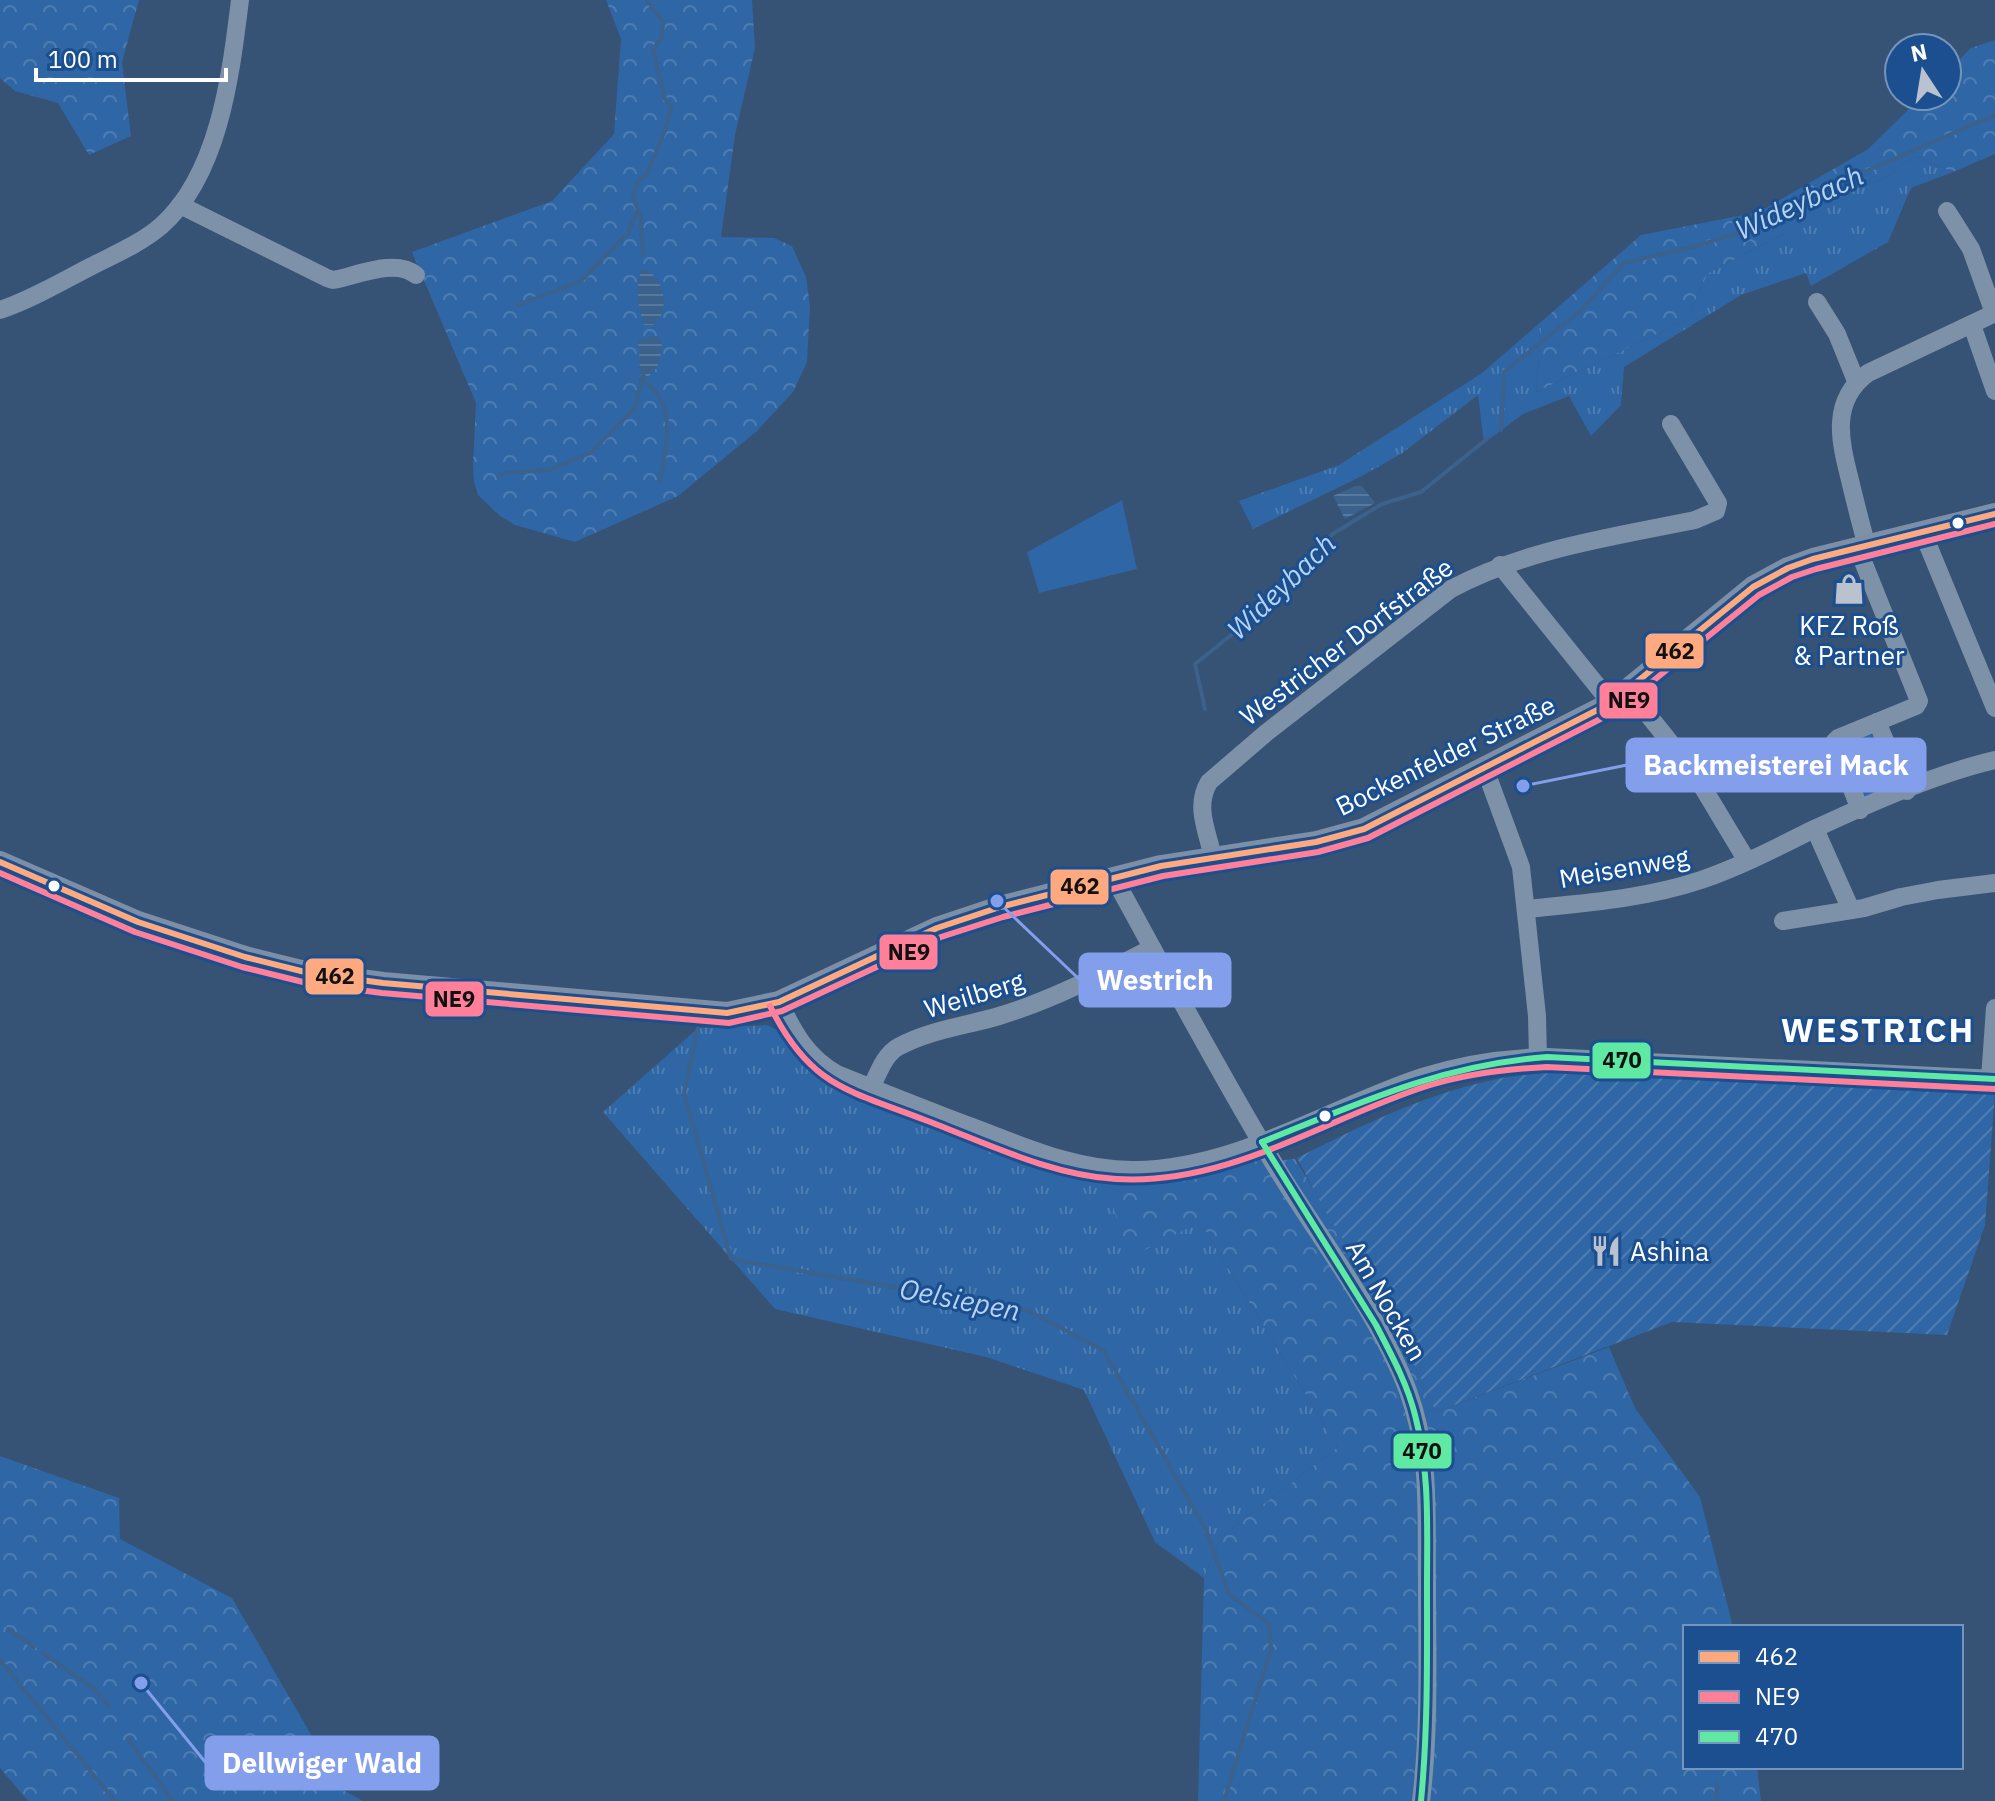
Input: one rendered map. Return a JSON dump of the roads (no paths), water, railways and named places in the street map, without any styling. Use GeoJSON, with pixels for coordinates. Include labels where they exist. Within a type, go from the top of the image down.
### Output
{"type":"FeatureCollection","features":[{"type":"Feature","properties":{"kind":"main road","name":"Bockenfelder Straße"},"geometry":{"type":"LineString","coordinates":[[0,862],[138,922],[245,957],[309,973],[383,983],[727,1013],[779,1002],[957,920],[1116,876],[1346,835],[1386,819],[1620,697],[1753,587],[1788,568],[1923,533],[1994,519]]}},
{"type":"Feature","properties":{"kind":"street"},"geometry":{"type":"LineString","coordinates":[[0,310],[137,243],[159,228],[180,205],[202,167],[221,113],[240,0]]}},
{"type":"Feature","properties":{"kind":"street"},"geometry":{"type":"LineString","coordinates":[[180,205],[333,280],[374,270],[410,270],[416,275]]}},
{"type":"Feature","properties":{"kind":"street"},"geometry":{"type":"LineString","coordinates":[[1860,810],[1834,742],[1916,706],[1919,701],[1862,548],[1839,431],[1842,409],[1856,381],[1868,373],[1994,313],[1971,249],[1947,211]]}},
{"type":"Feature","properties":{"kind":"street"},"geometry":{"type":"LineString","coordinates":[[1817,302],[1837,334],[1856,381]]}},
{"type":"Feature","properties":{"kind":"street"},"geometry":{"type":"LineString","coordinates":[[1972,325],[1995,391]]}},
{"type":"Feature","properties":{"kind":"street","name":"Westricher Dorfstraße"},"geometry":{"type":"LineString","coordinates":[[1213,858],[1201,805],[1209,782],[1422,609],[1451,589],[1500,565],[1695,520],[1716,511],[1718,503],[1671,424]]}},
{"type":"Feature","properties":{"kind":"street"},"geometry":{"type":"LineString","coordinates":[[1923,533],[1995,708]]}},
{"type":"Feature","properties":{"kind":"street"},"geometry":{"type":"LineString","coordinates":[[1500,565],[1620,697],[1693,771],[1747,861]]}},
{"type":"Feature","properties":{"kind":"street"},"geometry":{"type":"LineString","coordinates":[[1877,722],[1907,791]]}},
{"type":"Feature","properties":{"kind":"street","name":"Meisenweg"},"geometry":{"type":"LineString","coordinates":[[1526,909],[1631,897],[1699,881],[1948,773],[1995,760]]}},
{"type":"Feature","properties":{"kind":"street"},"geometry":{"type":"LineString","coordinates":[[1485,769],[1521,867],[1537,1016],[1538,1057]]}},
{"type":"Feature","properties":{"kind":"street"},"geometry":{"type":"LineString","coordinates":[[1815,829],[1851,910]]}},
{"type":"Feature","properties":{"kind":"street","name":"Am Nocken"},"geometry":{"type":"LineString","coordinates":[[1116,876],[1152,948],[1262,1142],[1385,1341],[1415,1413],[1422,1444],[1426,1490],[1429,1697],[1421,1801]]}},
{"type":"Feature","properties":{"kind":"street"},"geometry":{"type":"LineString","coordinates":[[1783,921],[1851,910],[1913,894],[1995,883]]}},
{"type":"Feature","properties":{"kind":"street","name":"Weilberg"},"geometry":{"type":"LineString","coordinates":[[871,1088],[889,1054],[898,1047],[926,1035],[1039,1002],[1152,948]]}},
{"type":"Feature","properties":{"kind":"street"},"geometry":{"type":"LineString","coordinates":[[779,1002],[797,1040],[819,1064],[871,1088],[1052,1157],[1101,1168],[1134,1170],[1184,1166],[1223,1158],[1420,1078],[1472,1064],[1538,1057],[1992,1079],[1995,1008]]}},
{"type":"Feature","properties":{"kind":"waterway"},"geometry":{"type":"LineString","coordinates":[[643,255],[641,218],[633,197],[638,181],[647,174],[666,128],[671,106],[665,99],[653,50],[662,37],[663,22],[647,0]]}},
{"type":"Feature","properties":{"kind":"waterway","name":"Wideybach"},"geometry":{"type":"LineString","coordinates":[[1501,430],[1504,372],[1580,311],[1624,263],[1751,229],[1848,179],[1995,115]]}},
{"type":"Feature","properties":{"kind":"waterway"},"geometry":{"type":"LineString","coordinates":[[518,305],[581,281],[628,233],[637,212]]}},
{"type":"Feature","properties":{"kind":"waterway"},"geometry":{"type":"LineString","coordinates":[[498,476],[549,470],[590,453],[635,408],[644,372]]}},
{"type":"Feature","properties":{"kind":"waterway"},"geometry":{"type":"LineString","coordinates":[[641,380],[653,388],[665,412],[667,440],[660,482]]}},
{"type":"Feature","properties":{"kind":"waterway","name":"Wideybach"},"geometry":{"type":"LineString","coordinates":[[1205,709],[1195,664],[1270,604],[1284,582],[1334,533],[1382,504],[1421,492],[1488,438]]}},
{"type":"Feature","properties":{"kind":"waterway","name":"Oelsiepen"},"geometry":{"type":"LineString","coordinates":[[698,1028],[684,1093],[731,1259],[1027,1310],[1104,1351],[1206,1530],[1229,1594],[1269,1624],[1271,1649],[1224,1801]]}},
{"type":"Feature","properties":{"kind":"waterway"},"geometry":{"type":"LineString","coordinates":[[8,1629],[34,1647]]}},
{"type":"Feature","properties":{"kind":"waterway"},"geometry":{"type":"LineString","coordinates":[[43,1653],[93,1688],[109,1706]]}},
{"type":"Feature","properties":{"kind":"waterway"},"geometry":{"type":"LineString","coordinates":[[0,1660],[115,1801]]}},
{"type":"Feature","properties":{"kind":"waterway"},"geometry":{"type":"LineString","coordinates":[[128,1739],[173,1801]]}},
{"type":"Feature","properties":{"kind":"waterway"},"geometry":{"type":"LineString","coordinates":[[1716,1801],[1717,1784]]}},
{"type":"Feature","properties":{"kind":"place","name":"KFZ Roß & Partner"},"geometry":{"type":"Point","coordinates":[1849,589]}},
{"type":"Feature","properties":{"kind":"place","name":"Backmeisterei Mack"},"geometry":{"type":"Point","coordinates":[1523,786]}},
{"type":"Feature","properties":{"kind":"place","name":"Westrich"},"geometry":{"type":"Point","coordinates":[997,901]}},
{"type":"Feature","properties":{"kind":"place","name":"Ashina"},"geometry":{"type":"Point","coordinates":[1606,1251]}},
{"type":"Feature","properties":{"kind":"place","name":"Dellwiger Wald"},"geometry":{"type":"Point","coordinates":[141,1683]}},
{"type":"Feature","properties":{"kind":"district","name":"WESTRICH"},"geometry":{"type":"Point","coordinates":[1878,1029]}}]}
